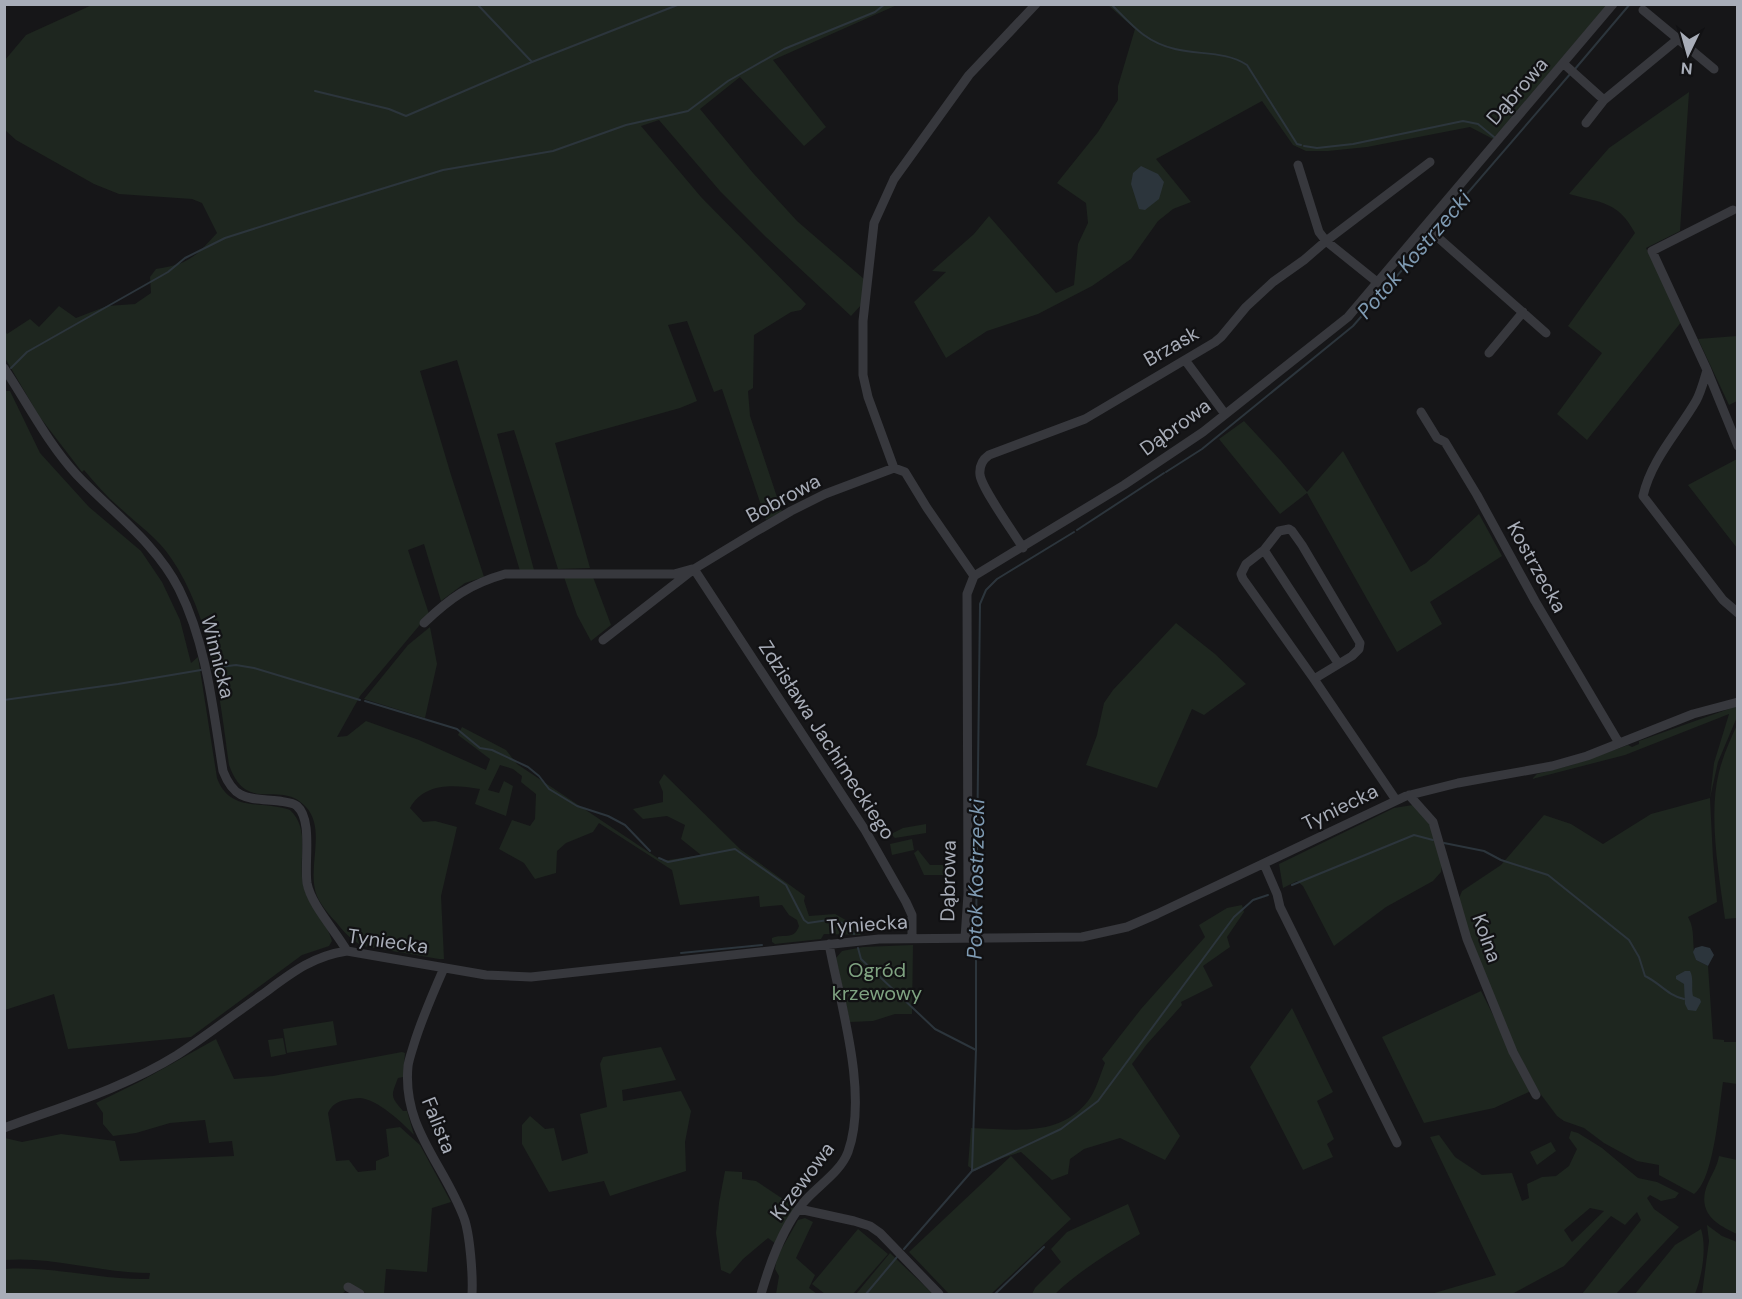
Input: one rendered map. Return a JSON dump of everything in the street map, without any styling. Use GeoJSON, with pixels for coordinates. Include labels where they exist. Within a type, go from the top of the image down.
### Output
{"type":"FeatureCollection","features":[{"type":"Feature","properties":{"kind":"street"},"geometry":{"type":"LineString","coordinates":[[974,576],[905,472],[894,468],[868,397],[863,375],[863,321],[874,223],[894,179],[969,75],[1036,4]]}},
{"type":"Feature","properties":{"kind":"street","name":"Dąbrowa"},"geometry":{"type":"LineString","coordinates":[[969,938],[967,594],[974,576],[1124,485],[1203,432],[1348,317],[1377,282],[1431,231],[1566,66],[1613,4]]}},
{"type":"Feature","properties":{"kind":"street"},"geometry":{"type":"LineString","coordinates":[[1643,10],[1714,69]]}},
{"type":"Feature","properties":{"kind":"street"},"geometry":{"type":"LineString","coordinates":[[1586,123],[1604,100],[1678,39]]}},
{"type":"Feature","properties":{"kind":"street"},"geometry":{"type":"LineString","coordinates":[[1566,66],[1604,100]]}},
{"type":"Feature","properties":{"kind":"street","name":"Brzask"},"geometry":{"type":"LineString","coordinates":[[1023,548],[981,479],[980,464],[984,458],[1085,419],[1221,337],[1246,307],[1267,288],[1430,162]]}},
{"type":"Feature","properties":{"kind":"street"},"geometry":{"type":"LineString","coordinates":[[1298,165],[1319,232],[1326,241],[1377,282]]}},
{"type":"Feature","properties":{"kind":"street"},"geometry":{"type":"LineString","coordinates":[[1732,210],[1652,251],[1707,370],[1737,446]]}},
{"type":"Feature","properties":{"kind":"street"},"geometry":{"type":"LineString","coordinates":[[1431,231],[1546,333]]}},
{"type":"Feature","properties":{"kind":"street"},"geometry":{"type":"LineString","coordinates":[[1489,353],[1523,312]]}},
{"type":"Feature","properties":{"kind":"street"},"geometry":{"type":"LineString","coordinates":[[1185,360],[1225,414]]}},
{"type":"Feature","properties":{"kind":"street","name":"Winnicka"},"geometry":{"type":"LineString","coordinates":[[4,368],[35,418],[75,472],[163,562],[179,590],[204,660],[223,771],[228,785],[242,796],[286,802],[296,806],[302,814],[306,826],[306,862],[311,899],[328,920],[347,951]]}},
{"type":"Feature","properties":{"kind":"street"},"geometry":{"type":"LineString","coordinates":[[1707,370],[1698,399],[1659,458],[1645,484],[1643,496],[1723,600],[1737,613]]}},
{"type":"Feature","properties":{"kind":"street","name":"Kostrzecka"},"geometry":{"type":"LineString","coordinates":[[1421,412],[1437,438],[1445,442],[1456,460],[1529,588],[1534,601],[1619,743]]}},
{"type":"Feature","properties":{"kind":"street","name":"Bobrowa"},"geometry":{"type":"LineString","coordinates":[[603,640],[697,572],[792,511],[825,494],[894,468]]}},
{"type":"Feature","properties":{"kind":"street"},"geometry":{"type":"LineString","coordinates":[[1314,679],[1352,656],[1359,649],[1360,643],[1302,545],[1292,531],[1284,529],[1279,531],[1264,550],[1242,570],[1243,579],[1396,800]]}},
{"type":"Feature","properties":{"kind":"street"},"geometry":{"type":"LineString","coordinates":[[1264,550],[1338,663]]}},
{"type":"Feature","properties":{"kind":"street","name":"Bobrowa"},"geometry":{"type":"LineString","coordinates":[[424,623],[458,593],[505,574],[697,572]]}},
{"type":"Feature","properties":{"kind":"street","name":"Zdzisława Jachimeckiego"},"geometry":{"type":"LineString","coordinates":[[697,572],[874,846],[912,915],[912,938]]}},
{"type":"Feature","properties":{"kind":"street","name":"Tyniecka"},"geometry":{"type":"LineString","coordinates":[[4,1128],[105,1091],[142,1074],[177,1055],[297,969],[327,954],[347,951],[504,977],[531,977],[829,944],[912,938],[1072,938],[1107,933],[1157,914],[1409,795],[1458,783],[1552,766],[1587,756],[1693,714],[1737,702]]}},
{"type":"Feature","properties":{"kind":"street","name":"Kolna"},"geometry":{"type":"LineString","coordinates":[[1409,795],[1433,822],[1467,939],[1513,1052],[1536,1095]]}},
{"type":"Feature","properties":{"kind":"street"},"geometry":{"type":"LineString","coordinates":[[1264,864],[1285,916],[1397,1143]]}},
{"type":"Feature","properties":{"kind":"street","name":"Krzewowa"},"geometry":{"type":"LineString","coordinates":[[761,1294],[768,1268],[799,1209],[834,1172],[848,1153],[853,1126],[856,1078],[829,944]]}},
{"type":"Feature","properties":{"kind":"street","name":"Falista"},"geometry":{"type":"LineString","coordinates":[[444,968],[422,1018],[408,1065],[408,1098],[423,1142],[464,1219],[473,1279],[472,1294]]}},
{"type":"Feature","properties":{"kind":"street"},"geometry":{"type":"LineString","coordinates":[[799,1209],[870,1226],[901,1253],[939,1294]]}},
{"type":"Feature","properties":{"kind":"street"},"geometry":{"type":"LineString","coordinates":[[348,1287],[360,1294]]}},
{"type":"Feature","properties":{"kind":"green space"},"geometry":{"type":"Polygon","coordinates":[[[92,5],[897,5],[773,60],[826,127],[804,146],[740,77],[700,109],[753,173],[797,221],[864,279],[862,304],[851,316],[720,191],[659,120],[641,126],[701,197],[806,304],[801,310],[791,312],[754,335],[753,388],[748,391],[750,416],[782,512],[766,520],[722,389],[714,392],[687,321],[668,325],[697,401],[680,408],[555,443],[590,568],[558,569],[514,430],[497,434],[534,570],[520,571],[457,360],[420,371],[484,577],[465,583],[441,601],[424,544],[408,550],[429,614],[360,696],[337,737],[347,736],[366,721],[419,740],[486,770],[490,759],[458,735],[462,727],[506,750],[517,764],[662,861],[701,855],[681,839],[685,825],[667,816],[643,819],[633,809],[663,802],[663,792],[659,782],[664,774],[740,849],[805,896],[804,901],[809,916],[835,914],[851,923],[861,935],[824,934],[821,939],[775,944],[772,938],[791,935],[797,931],[799,926],[797,920],[789,915],[782,905],[760,907],[759,896],[680,905],[672,870],[599,823],[593,832],[566,843],[557,851],[556,873],[535,879],[524,863],[499,849],[512,820],[530,826],[535,819],[536,794],[521,782],[522,776],[513,769],[500,765],[488,790],[499,793],[504,781],[513,786],[506,816],[475,804],[480,789],[450,786],[424,794],[410,808],[423,822],[435,821],[457,827],[441,896],[444,959],[363,946],[348,936],[328,913],[317,896],[314,885],[315,827],[306,807],[286,795],[255,793],[245,789],[236,780],[229,765],[212,658],[196,605],[185,581],[160,544],[110,498],[84,470],[82,472],[39,416],[5,358],[4,329],[7,334],[30,319],[39,327],[59,306],[76,318],[107,306],[135,304],[151,293],[150,277],[156,269],[176,265],[191,258],[217,233],[202,203],[192,199],[119,194],[94,184],[16,140],[5,130],[5,60],[26,35],[92,5]]]}},
{"type":"Feature","properties":{"kind":"green space"},"geometry":{"type":"Polygon","coordinates":[[[1108,5],[1607,5],[1493,139],[1470,127],[1367,147],[1306,151],[1293,145],[1262,101],[1156,159],[1191,202],[1173,209],[1158,221],[1131,259],[1092,286],[1038,314],[987,331],[946,358],[914,302],[946,272],[932,271],[974,234],[989,216],[1056,293],[1074,285],[1078,244],[1088,223],[1086,203],[1057,183],[1098,132],[1118,100],[1118,86],[1135,29],[1108,5]]]}},
{"type":"Feature","properties":{"kind":"green space"},"geometry":{"type":"Polygon","coordinates":[[[1689,92],[1680,231],[1646,248],[1682,321],[1587,440],[1557,414],[1602,353],[1568,326],[1635,233],[1615,209],[1569,194],[1609,148],[1689,92]]]}},
{"type":"Feature","properties":{"kind":"green space"},"geometry":{"type":"Polygon","coordinates":[[[1737,336],[1737,401],[1729,405],[1698,339],[1737,336]]]}},
{"type":"Feature","properties":{"kind":"green space"},"geometry":{"type":"Polygon","coordinates":[[[4,391],[10,391],[40,453],[89,507],[141,551],[162,582],[180,620],[191,663],[198,657],[217,778],[223,789],[238,801],[290,810],[300,825],[304,887],[332,941],[329,946],[302,955],[191,1037],[68,1049],[54,994],[5,1010],[4,391]]]}},
{"type":"Feature","properties":{"kind":"green space"},"geometry":{"type":"Polygon","coordinates":[[[1244,421],[1307,492],[1343,451],[1411,572],[1426,563],[1479,514],[1502,556],[1430,602],[1442,624],[1397,652],[1307,493],[1280,514],[1219,439],[1244,421]]]}},
{"type":"Feature","properties":{"kind":"green space"},"geometry":{"type":"Polygon","coordinates":[[[1738,460],[1737,548],[1688,485],[1738,460]]]}},
{"type":"Feature","properties":{"kind":"green space"},"geometry":{"type":"Polygon","coordinates":[[[564,577],[593,577],[611,625],[591,641],[577,615],[564,577]]]}},
{"type":"Feature","properties":{"kind":"green space"},"geometry":{"type":"Polygon","coordinates":[[[1176,623],[1215,654],[1246,684],[1204,715],[1192,709],[1157,788],[1086,765],[1097,735],[1104,703],[1113,690],[1176,623]]]}},
{"type":"Feature","properties":{"kind":"green space"},"geometry":{"type":"Polygon","coordinates":[[[430,627],[437,664],[425,718],[364,699],[408,645],[430,627]]]}},
{"type":"Feature","properties":{"kind":"green space"},"geometry":{"type":"Polygon","coordinates":[[[1737,706],[1737,717],[1718,762],[1710,798],[1714,763],[1729,714],[1625,755],[1532,779],[1537,774],[1572,765],[1628,745],[1632,747],[1639,744],[1639,741],[1737,706]]]}},
{"type":"Feature","properties":{"kind":"green space"},"geometry":{"type":"Polygon","coordinates":[[[1737,725],[1737,918],[1725,919],[1714,826],[1714,807],[1721,766],[1737,725]]]}},
{"type":"Feature","properties":{"kind":"green space"},"geometry":{"type":"Polygon","coordinates":[[[1710,798],[1717,902],[1688,917],[1692,927],[1696,960],[1708,966],[1713,1039],[1738,1042],[1737,1084],[1723,1082],[1711,1159],[1701,1186],[1694,1194],[1659,1175],[1659,1165],[1637,1161],[1604,1143],[1584,1128],[1557,1116],[1539,1092],[1515,1047],[1476,953],[1458,901],[1462,891],[1501,865],[1544,815],[1571,824],[1603,844],[1651,814],[1710,798]]]}},
{"type":"Feature","properties":{"kind":"green space"},"geometry":{"type":"Polygon","coordinates":[[[1413,805],[1428,820],[1433,830],[1442,864],[1441,872],[1433,881],[1386,907],[1334,946],[1303,886],[1297,881],[1283,888],[1279,864],[1394,808],[1413,805]]]}},
{"type":"Feature","properties":{"kind":"green space"},"geometry":{"type":"Polygon","coordinates":[[[926,824],[926,833],[895,838],[891,834],[903,828],[926,824]]]}},
{"type":"Feature","properties":{"kind":"green space"},"geometry":{"type":"Polygon","coordinates":[[[912,839],[914,850],[892,855],[890,844],[912,839]]]}},
{"type":"Feature","properties":{"kind":"green space"},"geometry":{"type":"Polygon","coordinates":[[[918,850],[930,865],[949,865],[949,875],[924,875],[914,853],[918,850]]]}},
{"type":"Feature","properties":{"kind":"green space"},"geometry":{"type":"Polygon","coordinates":[[[1242,905],[1244,912],[1227,937],[1230,947],[1203,966],[1213,986],[1181,1002],[1182,1005],[1132,1064],[1180,1136],[1165,1160],[1120,1138],[1084,1149],[1070,1159],[1068,1174],[1052,1180],[1021,1152],[993,1161],[975,1171],[968,1166],[971,1128],[1034,1129],[1063,1121],[1076,1113],[1093,1093],[1105,1063],[1102,1059],[1141,1009],[1205,937],[1199,925],[1227,908],[1242,905]]]}},
{"type":"Feature","properties":{"kind":"green space","name":"Ogród krzewowy"},"geometry":{"type":"Polygon","coordinates":[[[913,945],[912,1014],[895,1014],[873,1021],[850,1022],[836,958],[842,951],[863,947],[913,945]]]}},
{"type":"Feature","properties":{"kind":"green space"},"geometry":{"type":"Polygon","coordinates":[[[1481,991],[1531,1091],[1494,1108],[1424,1123],[1382,1037],[1481,991]]]}},
{"type":"Feature","properties":{"kind":"green space"},"geometry":{"type":"Polygon","coordinates":[[[1292,1008],[1333,1092],[1317,1101],[1334,1139],[1327,1144],[1333,1157],[1303,1170],[1250,1067],[1292,1008]]]}},
{"type":"Feature","properties":{"kind":"green space"},"geometry":{"type":"Polygon","coordinates":[[[333,1021],[337,1045],[287,1053],[283,1029],[333,1021]]]}},
{"type":"Feature","properties":{"kind":"green space"},"geometry":{"type":"Polygon","coordinates":[[[283,1038],[286,1054],[271,1057],[268,1040],[283,1038]]]}},
{"type":"Feature","properties":{"kind":"green space"},"geometry":{"type":"Polygon","coordinates":[[[216,1039],[234,1079],[273,1076],[405,1053],[403,1077],[398,1078],[393,1096],[403,1111],[407,1111],[414,1135],[389,1112],[367,1099],[356,1098],[340,1101],[328,1113],[336,1161],[349,1160],[358,1172],[376,1170],[376,1161],[389,1156],[386,1129],[400,1127],[420,1145],[451,1202],[432,1208],[427,1272],[386,1269],[384,1294],[367,1294],[352,1285],[342,1294],[5,1294],[5,1269],[41,1269],[149,1279],[150,1273],[41,1260],[5,1260],[5,1138],[22,1142],[61,1134],[115,1141],[120,1161],[234,1156],[232,1141],[209,1143],[205,1120],[170,1123],[136,1133],[113,1136],[103,1124],[103,1113],[96,1103],[216,1039]]]}},
{"type":"Feature","properties":{"kind":"green space"},"geometry":{"type":"Polygon","coordinates":[[[661,1047],[676,1080],[622,1090],[623,1101],[681,1091],[691,1111],[685,1142],[686,1171],[610,1196],[604,1181],[549,1192],[522,1144],[522,1125],[530,1116],[545,1129],[554,1128],[562,1161],[588,1153],[580,1114],[607,1107],[600,1064],[603,1057],[661,1047]]]}},
{"type":"Feature","properties":{"kind":"green space"},"geometry":{"type":"Polygon","coordinates":[[[1571,1131],[1578,1133],[1602,1148],[1638,1178],[1657,1182],[1679,1193],[1675,1198],[1661,1201],[1650,1195],[1647,1198],[1654,1209],[1679,1227],[1616,1294],[1582,1294],[1641,1220],[1637,1212],[1625,1225],[1611,1216],[1564,1266],[1512,1294],[1431,1294],[1496,1275],[1430,1137],[1439,1135],[1455,1157],[1482,1175],[1512,1173],[1522,1201],[1529,1198],[1527,1184],[1542,1177],[1556,1176],[1569,1166],[1577,1149],[1569,1138],[1571,1131]],[[1590,1208],[1564,1230],[1572,1242],[1604,1211],[1590,1208]]]}},
{"type":"Feature","properties":{"kind":"green space"},"geometry":{"type":"Polygon","coordinates":[[[1551,1142],[1556,1151],[1537,1165],[1530,1152],[1551,1142]]]}},
{"type":"Feature","properties":{"kind":"green space"},"geometry":{"type":"Polygon","coordinates":[[[1011,1156],[1071,1219],[991,1294],[949,1294],[909,1252],[1011,1156]]]}},
{"type":"Feature","properties":{"kind":"green space"},"geometry":{"type":"Polygon","coordinates":[[[1719,1156],[1737,1160],[1737,1234],[1718,1224],[1708,1214],[1704,1200],[1719,1156]]]}},
{"type":"Feature","properties":{"kind":"green space"},"geometry":{"type":"Polygon","coordinates":[[[725,1171],[742,1172],[742,1179],[756,1181],[795,1207],[776,1244],[768,1238],[743,1259],[730,1274],[721,1270],[716,1233],[725,1171]]]}},
{"type":"Feature","properties":{"kind":"green space"},"geometry":{"type":"Polygon","coordinates":[[[1128,1204],[1140,1234],[1085,1269],[1055,1294],[1032,1294],[1035,1288],[1061,1262],[1051,1249],[1067,1232],[1128,1204]]]}},
{"type":"Feature","properties":{"kind":"green space"},"geometry":{"type":"Polygon","coordinates":[[[805,1218],[813,1222],[796,1258],[815,1275],[809,1288],[817,1294],[776,1294],[779,1276],[775,1269],[777,1257],[798,1220],[805,1218]]]}},
{"type":"Feature","properties":{"kind":"green space"},"geometry":{"type":"Polygon","coordinates":[[[1707,1225],[1722,1236],[1737,1242],[1737,1294],[1702,1294],[1709,1241],[1707,1225]]]}},
{"type":"Feature","properties":{"kind":"green space"},"geometry":{"type":"Polygon","coordinates":[[[858,1229],[888,1254],[853,1294],[825,1294],[812,1284],[858,1229]]]}},
{"type":"Feature","properties":{"kind":"green space"},"geometry":{"type":"Polygon","coordinates":[[[1701,1229],[1704,1245],[1703,1262],[1695,1294],[1635,1294],[1675,1245],[1701,1229]]]}},
{"type":"Feature","properties":{"kind":"green space"},"geometry":{"type":"Polygon","coordinates":[[[890,1253],[933,1294],[856,1294],[890,1253]]]}},
{"type":"Feature","properties":{"kind":"shaded area"},"geometry":{"type":"Polygon","coordinates":[[[1141,166],[1158,174],[1164,182],[1159,199],[1145,210],[1139,209],[1131,184],[1133,173],[1141,166]]]}},
{"type":"Feature","properties":{"kind":"shaded area"},"geometry":{"type":"Polygon","coordinates":[[[1702,946],[1710,948],[1714,955],[1708,966],[1696,960],[1693,952],[1695,948],[1702,946]]]}},
{"type":"Feature","properties":{"kind":"shaded area"},"geometry":{"type":"Polygon","coordinates":[[[1690,971],[1693,996],[1701,1002],[1696,1011],[1688,1010],[1685,1004],[1684,984],[1676,979],[1676,976],[1690,971]]]}},
{"type":"Feature","properties":{"kind":"waterway"},"geometry":{"type":"LineString","coordinates":[[477,4],[532,62]]}},
{"type":"Feature","properties":{"kind":"waterway"},"geometry":{"type":"LineString","coordinates":[[315,91],[389,109],[406,116],[532,62],[680,4]]}},
{"type":"Feature","properties":{"kind":"waterway"},"geometry":{"type":"LineString","coordinates":[[11,368],[27,352],[168,272],[185,258],[225,238],[443,170],[553,151],[626,125],[688,111],[728,81],[784,49],[875,12],[885,4]]}},
{"type":"Feature","properties":{"kind":"waterway"},"geometry":{"type":"LineString","coordinates":[[1111,4],[1140,32],[1155,42],[1184,51],[1230,57],[1247,65],[1297,144],[1301,145]]}},
{"type":"Feature","properties":{"kind":"waterway","name":"Potok Kostrzecki"},"geometry":{"type":"LineString","coordinates":[[1575,69],[1630,4]]}},
{"type":"Feature","properties":{"kind":"waterway","name":"Potok Kostrzecki"},"geometry":{"type":"LineString","coordinates":[[1434,232],[1571,73]]}},
{"type":"Feature","properties":{"kind":"waterway"},"geometry":{"type":"LineString","coordinates":[[1304,146],[1317,148],[1353,144],[1463,121],[1478,124],[1494,137]]}},
{"type":"Feature","properties":{"kind":"waterway","name":"Potok Kostrzecki"},"geometry":{"type":"LineString","coordinates":[[1166,472],[1202,449],[1353,326],[1431,237]]}},
{"type":"Feature","properties":{"kind":"waterway","name":"Potok Kostrzecki"},"geometry":{"type":"LineString","coordinates":[[1077,530],[1164,473]]}},
{"type":"Feature","properties":{"kind":"waterway","name":"Potok Kostrzecki"},"geometry":{"type":"LineString","coordinates":[[976,935],[980,604],[986,590],[997,579],[1074,532]]}},
{"type":"Feature","properties":{"kind":"waterway"},"geometry":{"type":"LineString","coordinates":[[212,668],[236,665],[254,668],[360,700]]}},
{"type":"Feature","properties":{"kind":"waterway"},"geometry":{"type":"LineString","coordinates":[[4,700],[201,670]]}},
{"type":"Feature","properties":{"kind":"waterway"},"geometry":{"type":"LineString","coordinates":[[365,701],[457,729],[480,748],[492,750],[528,767],[549,789],[577,806],[608,816],[625,825],[650,851]]}},
{"type":"Feature","properties":{"kind":"waterway"},"geometry":{"type":"LineString","coordinates":[[1292,885],[1414,835],[1433,840]]}},
{"type":"Feature","properties":{"kind":"waterway"},"geometry":{"type":"LineString","coordinates":[[1444,843],[1484,851],[1501,860],[1548,875],[1629,940],[1639,957],[1645,976],[1673,995],[1684,999]]}},
{"type":"Feature","properties":{"kind":"waterway"},"geometry":{"type":"LineString","coordinates":[[659,858],[668,862],[735,849],[786,885],[804,920],[808,923],[835,919],[850,928],[854,934]]}},
{"type":"Feature","properties":{"kind":"waterway"},"geometry":{"type":"LineString","coordinates":[[972,1171],[1061,1129],[1098,1101],[1234,917],[1253,900],[1268,895]]}},
{"type":"Feature","properties":{"kind":"waterway","name":"Potok Kostrzecki"},"geometry":{"type":"LineString","coordinates":[[904,1249],[972,1171],[976,1050],[976,941]]}},
{"type":"Feature","properties":{"kind":"waterway"},"geometry":{"type":"LineString","coordinates":[[681,953],[762,945]]}},
{"type":"Feature","properties":{"kind":"waterway"},"geometry":{"type":"LineString","coordinates":[[858,948],[861,959],[935,1029],[976,1050]]}},
{"type":"Feature","properties":{"kind":"waterway"},"geometry":{"type":"LineString","coordinates":[[995,1294],[1044,1247]]}},
{"type":"Feature","properties":{"kind":"waterway","name":"Potok Kostrzecki"},"geometry":{"type":"LineString","coordinates":[[866,1294],[897,1257]]}}]}
